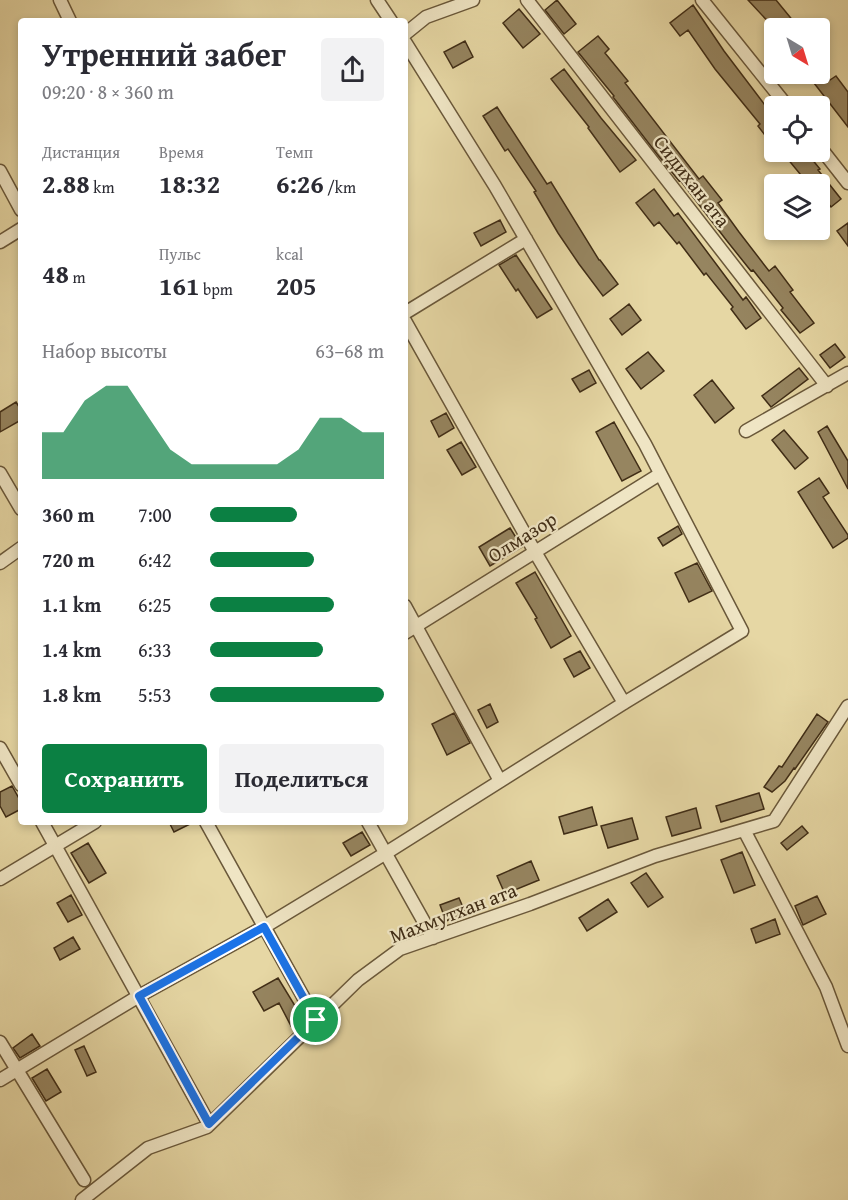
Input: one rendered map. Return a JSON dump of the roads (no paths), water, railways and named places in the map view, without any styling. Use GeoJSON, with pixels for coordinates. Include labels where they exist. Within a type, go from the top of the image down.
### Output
{"type":"FeatureCollection","features":[{"type":"Feature","properties":{"kind":"street"},"geometry":{"type":"LineString","coordinates":[[60,0],[69,18]]}},
{"type":"Feature","properties":{"kind":"street"},"geometry":{"type":"LineString","coordinates":[[377,0],[389,18]]}},
{"type":"Feature","properties":{"kind":"street"},"geometry":{"type":"LineString","coordinates":[[408,32],[426,17],[473,0]]}},
{"type":"Feature","properties":{"kind":"street","name":"Сидихан ата"},"geometry":{"type":"LineString","coordinates":[[527,0],[827,386]]}},
{"type":"Feature","properties":{"kind":"street"},"geometry":{"type":"LineString","coordinates":[[702,0],[779,96]]}},
{"type":"Feature","properties":{"kind":"street"},"geometry":{"type":"LineString","coordinates":[[0,1080],[139,996],[264,927],[742,631],[645,444],[495,186],[408,49]]}},
{"type":"Feature","properties":{"kind":"street"},"geometry":{"type":"LineString","coordinates":[[830,160],[848,183]]}},
{"type":"Feature","properties":{"kind":"street"},"geometry":{"type":"LineString","coordinates":[[0,171],[18,204]]}},
{"type":"Feature","properties":{"kind":"street"},"geometry":{"type":"LineString","coordinates":[[0,242],[18,231]]}},
{"type":"Feature","properties":{"kind":"street"},"geometry":{"type":"LineString","coordinates":[[408,311],[526,239]]}},
{"type":"Feature","properties":{"kind":"street"},"geometry":{"type":"LineString","coordinates":[[408,326],[624,703]]}},
{"type":"Feature","properties":{"kind":"street"},"geometry":{"type":"LineString","coordinates":[[746,431],[848,373]]}},
{"type":"Feature","properties":{"kind":"street"},"geometry":{"type":"LineString","coordinates":[[0,473],[18,504]]}},
{"type":"Feature","properties":{"kind":"street","name":"Олмазор"},"geometry":{"type":"LineString","coordinates":[[408,631],[660,474]]}},
{"type":"Feature","properties":{"kind":"street"},"geometry":{"type":"LineString","coordinates":[[0,563],[18,550]]}},
{"type":"Feature","properties":{"kind":"street"},"geometry":{"type":"LineString","coordinates":[[408,611],[500,781]]}},
{"type":"Feature","properties":{"kind":"street","name":"Махмутхан ата"},"geometry":{"type":"LineString","coordinates":[[82,1200],[148,1148],[207,1127],[358,980],[400,949],[530,904],[655,856],[774,821],[848,706]]}},
{"type":"Feature","properties":{"kind":"street"},"geometry":{"type":"LineString","coordinates":[[0,748],[18,780]]}},
{"type":"Feature","properties":{"kind":"street"},"geometry":{"type":"LineString","coordinates":[[44,825],[209,1124]]}},
{"type":"Feature","properties":{"kind":"street"},"geometry":{"type":"LineString","coordinates":[[0,879],[90,825]]}},
{"type":"Feature","properties":{"kind":"street"},"geometry":{"type":"LineString","coordinates":[[208,825],[316,1020]]}},
{"type":"Feature","properties":{"kind":"street"},"geometry":{"type":"LineString","coordinates":[[370,825],[433,938]]}},
{"type":"Feature","properties":{"kind":"street"},"geometry":{"type":"LineString","coordinates":[[744,830],[826,987],[848,1046]]}},
{"type":"Feature","properties":{"kind":"street"},"geometry":{"type":"LineString","coordinates":[[0,1042],[84,1180]]}}]}
